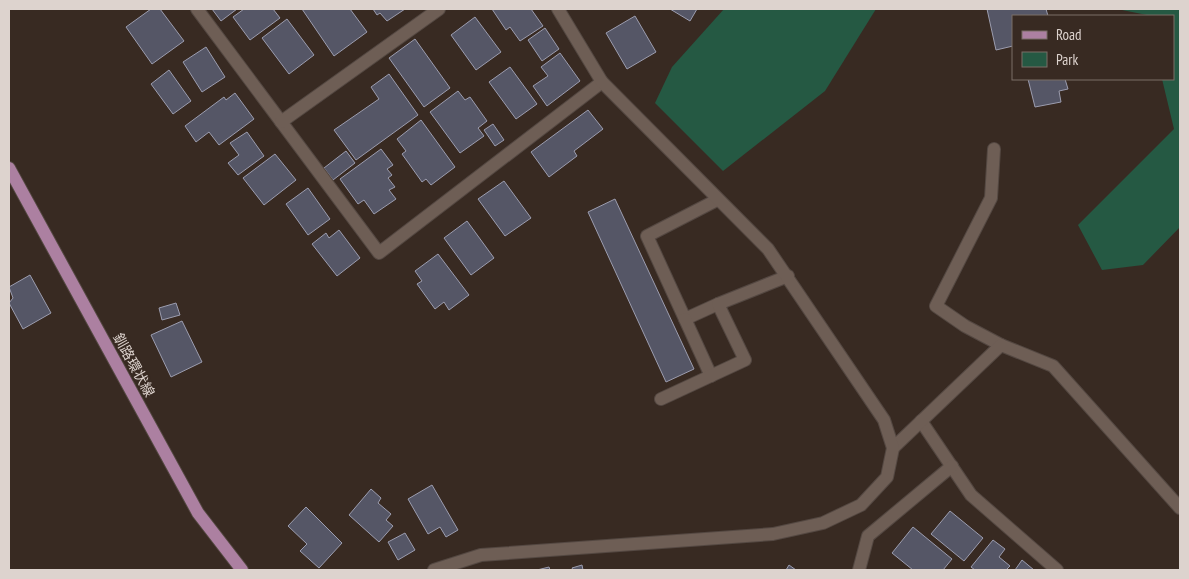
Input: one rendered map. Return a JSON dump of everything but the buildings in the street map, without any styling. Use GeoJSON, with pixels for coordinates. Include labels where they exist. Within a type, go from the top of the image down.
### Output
{"type":"FeatureCollection","features":[{"type":"Feature","properties":{"kind":"main road","name":"釧路環状線"},"geometry":{"type":"LineString","coordinates":[[9,168],[198,513],[242,570]]}},
{"type":"Feature","properties":{"kind":"street"},"geometry":{"type":"LineString","coordinates":[[197,9],[379,253],[602,82]]}},
{"type":"Feature","properties":{"kind":"street"},"geometry":{"type":"LineString","coordinates":[[282,122],[438,9]]}},
{"type":"Feature","properties":{"kind":"street"},"geometry":{"type":"LineString","coordinates":[[434,570],[481,555],[773,534],[823,523],[860,505],[887,477],[893,448],[884,420],[788,276],[768,249],[716,200],[602,82],[558,9]]}},
{"type":"Feature","properties":{"kind":"street"},"geometry":{"type":"LineString","coordinates":[[994,149],[991,198],[936,306],[966,326],[1000,344],[1053,366],[1180,508]]}},
{"type":"Feature","properties":{"kind":"street"},"geometry":{"type":"LineString","coordinates":[[711,376],[648,236],[716,200]]}},
{"type":"Feature","properties":{"kind":"street"},"geometry":{"type":"LineString","coordinates":[[685,319],[788,276]]}},
{"type":"Feature","properties":{"kind":"street"},"geometry":{"type":"LineString","coordinates":[[661,399],[745,360],[718,304]]}},
{"type":"Feature","properties":{"kind":"street"},"geometry":{"type":"LineString","coordinates":[[893,448],[1000,344]]}},
{"type":"Feature","properties":{"kind":"street"},"geometry":{"type":"LineString","coordinates":[[922,420],[971,495],[1057,570]]}},
{"type":"Feature","properties":{"kind":"street"},"geometry":{"type":"LineString","coordinates":[[859,570],[868,536],[952,466]]}},
{"type":"Feature","properties":{"kind":"green space"},"geometry":{"type":"Polygon","coordinates":[[[724,9],[876,9],[825,91],[723,171],[655,103],[672,67],[724,9]]]}},
{"type":"Feature","properties":{"kind":"green space"},"geometry":{"type":"Polygon","coordinates":[[[1117,9],[1180,9],[1180,227],[1143,265],[1102,270],[1078,225],[1174,129],[1162,80],[1174,80],[1174,15],[1147,15],[1117,9]]]}}]}
